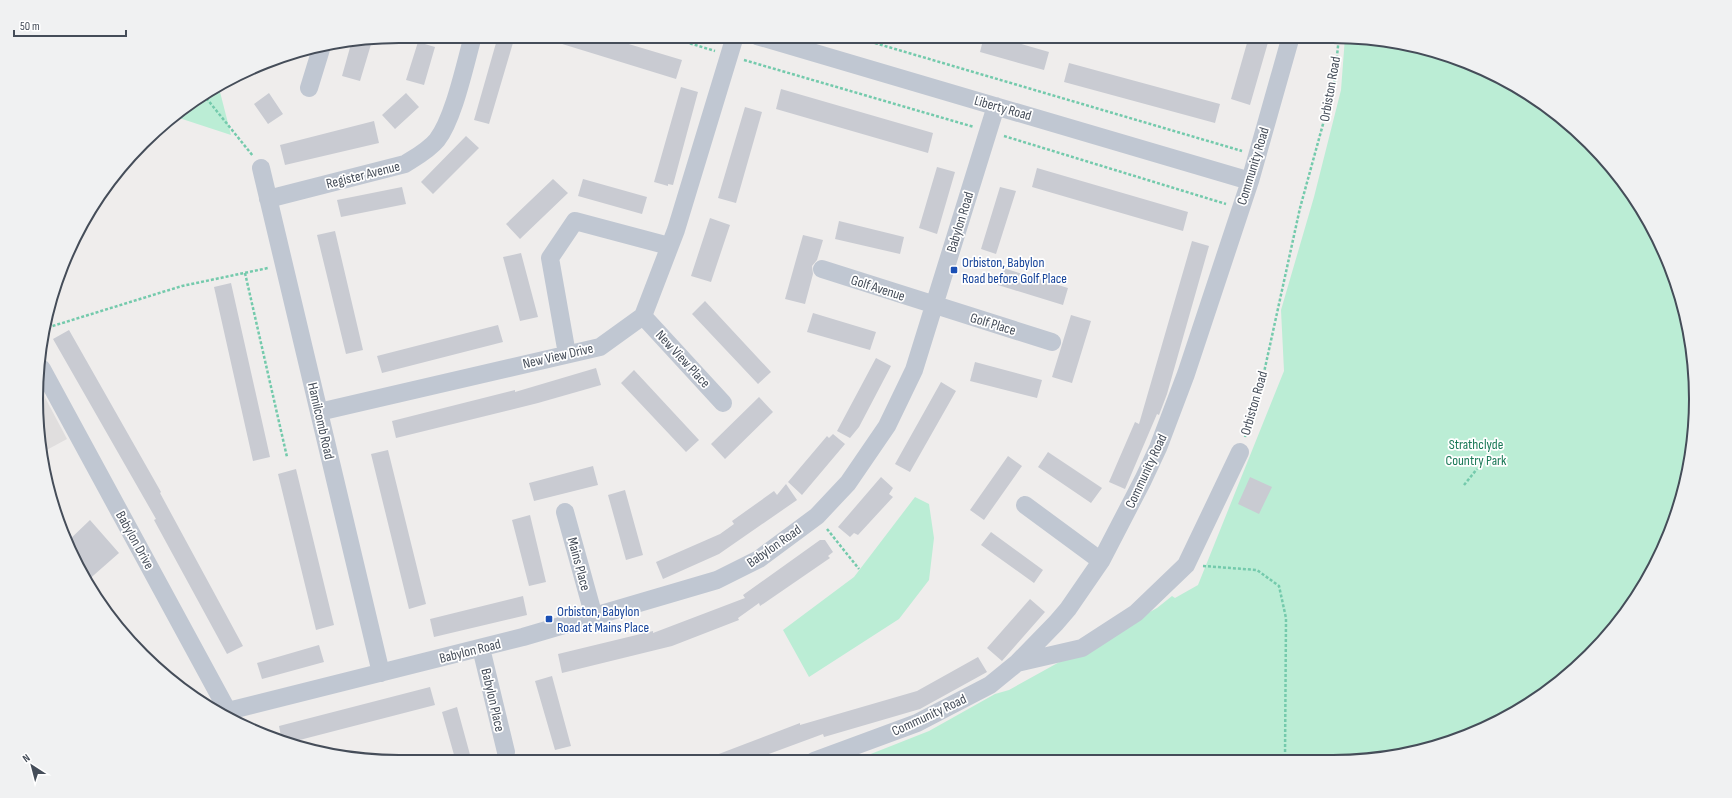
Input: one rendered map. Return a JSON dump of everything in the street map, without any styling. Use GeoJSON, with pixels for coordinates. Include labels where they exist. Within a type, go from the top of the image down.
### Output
{"type":"FeatureCollection","features":[{"type":"Feature","properties":{"kind":"street","name":"Register Avenue"},"geometry":{"type":"LineString","coordinates":[[268,199],[405,164],[423,153],[436,140],[445,126],[471,43]]}},
{"type":"Feature","properties":{"kind":"street"},"geometry":{"type":"LineString","coordinates":[[642,316],[669,246],[733,43]]}},
{"type":"Feature","properties":{"kind":"street","name":"Liberty Road"},"geometry":{"type":"LineString","coordinates":[[780,43],[1250,181]]}},
{"type":"Feature","properties":{"kind":"street","name":"Community Road"},"geometry":{"type":"LineString","coordinates":[[831,755],[917,724],[990,685],[1017,662],[1068,609],[1101,561],[1158,448],[1186,374],[1258,156],[1289,43]]}},
{"type":"Feature","properties":{"kind":"street"},"geometry":{"type":"LineString","coordinates":[[309,88],[320,52]]}},
{"type":"Feature","properties":{"kind":"street","name":"Babylon Road"},"geometry":{"type":"LineString","coordinates":[[231,712],[481,648],[594,617],[717,580],[759,559],[817,516],[848,483],[887,426],[914,370],[996,106]]}},
{"type":"Feature","properties":{"kind":"street","name":"Hamilcomb Road"},"geometry":{"type":"LineString","coordinates":[[261,168],[380,673]]}},
{"type":"Feature","properties":{"kind":"street"},"geometry":{"type":"LineString","coordinates":[[567,354],[550,258],[575,221],[669,246]]}},
{"type":"Feature","properties":{"kind":"street","name":"Golf Avenue"},"geometry":{"type":"LineString","coordinates":[[822,269],[934,306]]}},
{"type":"Feature","properties":{"kind":"street","name":"Golf Place"},"geometry":{"type":"LineString","coordinates":[[934,306],[1052,342]]}},
{"type":"Feature","properties":{"kind":"street","name":"New View Drive"},"geometry":{"type":"LineString","coordinates":[[319,412],[600,347],[642,316]]}},
{"type":"Feature","properties":{"kind":"street","name":"New View Place"},"geometry":{"type":"LineString","coordinates":[[642,316],[723,403]]}},
{"type":"Feature","properties":{"kind":"street","name":"Babylon Drive"},"geometry":{"type":"LineString","coordinates":[[44,373],[226,710]]}},
{"type":"Feature","properties":{"kind":"street","name":"Orbiston Road"},"geometry":{"type":"LineString","coordinates":[[1017,662],[1082,648],[1136,613],[1186,565],[1240,452]]}},
{"type":"Feature","properties":{"kind":"street"},"geometry":{"type":"LineString","coordinates":[[1025,505],[1101,561]]}},
{"type":"Feature","properties":{"kind":"street","name":"Mains Place"},"geometry":{"type":"LineString","coordinates":[[565,512],[594,617]]}},
{"type":"Feature","properties":{"kind":"street","name":"Babylon Place"},"geometry":{"type":"LineString","coordinates":[[481,648],[506,752]]}},
{"type":"Feature","properties":{"kind":"path"},"geometry":{"type":"LineString","coordinates":[[690,43],[988,131],[1241,209]]}},
{"type":"Feature","properties":{"kind":"path"},"geometry":{"type":"LineString","coordinates":[[875,43],[1258,156]]}},
{"type":"Feature","properties":{"kind":"path","name":"Orbiston Road"},"geometry":{"type":"LineString","coordinates":[[1240,452],[1263,377],[1300,208],[1334,84],[1338,43]]}},
{"type":"Feature","properties":{"kind":"path"},"geometry":{"type":"LineString","coordinates":[[207,99],[251,151],[261,168]]}},
{"type":"Feature","properties":{"kind":"path"},"geometry":{"type":"LineString","coordinates":[[51,327],[182,286],[283,264]]}},
{"type":"Feature","properties":{"kind":"path"},"geometry":{"type":"LineString","coordinates":[[245,273],[287,457]]}},
{"type":"Feature","properties":{"kind":"path"},"geometry":{"type":"LineString","coordinates":[[1464,485],[1477,469]]}},
{"type":"Feature","properties":{"kind":"path"},"geometry":{"type":"LineString","coordinates":[[826,528],[859,569]]}},
{"type":"Feature","properties":{"kind":"path"},"geometry":{"type":"LineString","coordinates":[[1186,565],[1257,570],[1279,586],[1286,618],[1285,755]]}},
{"type":"Feature","properties":{"kind":"shaded area"},"geometry":{"type":"Polygon","coordinates":[[[43,394],[67,439],[47,450],[43,394]]]}},
{"type":"Feature","properties":{"kind":"green space","name":"Strathclyde Country Park"},"geometry":{"type":"Polygon","coordinates":[[[1345,44],[1379,46],[1402,50],[1425,55],[1469,70],[1531,103],[1568,131],[1601,164],[1629,201],[1641,221],[1662,263],[1677,307],[1686,353],[1689,399],[1686,445],[1677,491],[1662,535],[1629,597],[1601,634],[1585,651],[1568,667],[1531,695],[1469,728],[1425,743],[1402,748],[1379,752],[1333,755],[868,755],[929,731],[995,694],[1009,690],[1157,608],[1172,596],[1175,598],[1198,585],[1284,371],[1281,310],[1314,197],[1341,90],[1345,44]]]}},
{"type":"Feature","properties":{"kind":"green space"},"geometry":{"type":"Polygon","coordinates":[[[220,92],[231,135],[180,118],[220,92]]]}},
{"type":"Feature","properties":{"kind":"green space"},"geometry":{"type":"Polygon","coordinates":[[[915,497],[929,504],[934,538],[929,580],[899,619],[809,677],[783,630],[854,577],[915,497]]]}},
{"type":"Feature","properties":{"kind":"building"},"geometry":{"type":"Polygon","coordinates":[[[418,43],[435,47],[424,85],[406,80],[418,43]]]}},
{"type":"Feature","properties":{"kind":"building"},"geometry":{"type":"Polygon","coordinates":[[[496,43],[513,43],[489,124],[474,120],[496,43]]]}},
{"type":"Feature","properties":{"kind":"building"},"geometry":{"type":"Polygon","coordinates":[[[559,43],[625,43],[682,60],[676,79],[559,43]]]}},
{"type":"Feature","properties":{"kind":"building"},"geometry":{"type":"Polygon","coordinates":[[[982,43],[1018,43],[1049,52],[1044,70],[980,52],[982,43]]]}},
{"type":"Feature","properties":{"kind":"building"},"geometry":{"type":"Polygon","coordinates":[[[1247,43],[1268,43],[1250,105],[1231,99],[1247,43]]]}},
{"type":"Feature","properties":{"kind":"building"},"geometry":{"type":"Polygon","coordinates":[[[371,44],[360,81],[342,76],[350,46],[371,44]]]}},
{"type":"Feature","properties":{"kind":"building"},"geometry":{"type":"Polygon","coordinates":[[[1069,63],[1220,104],[1215,123],[1064,82],[1069,63]]]}},
{"type":"Feature","properties":{"kind":"building"},"geometry":{"type":"Polygon","coordinates":[[[681,87],[698,92],[673,185],[668,184],[668,186],[654,182],[681,87]]]}},
{"type":"Feature","properties":{"kind":"building"},"geometry":{"type":"Polygon","coordinates":[[[781,89],[933,133],[928,153],[776,109],[781,89]]]}},
{"type":"Feature","properties":{"kind":"building"},"geometry":{"type":"Polygon","coordinates":[[[269,93],[283,114],[268,124],[254,104],[269,93]]]}},
{"type":"Feature","properties":{"kind":"building"},"geometry":{"type":"Polygon","coordinates":[[[406,93],[419,107],[395,129],[382,115],[406,93]]]}},
{"type":"Feature","properties":{"kind":"building"},"geometry":{"type":"Polygon","coordinates":[[[745,107],[762,112],[736,203],[718,198],[745,107]]]}},
{"type":"Feature","properties":{"kind":"building"},"geometry":{"type":"Polygon","coordinates":[[[374,121],[379,143],[285,165],[280,145],[374,121]]]}},
{"type":"Feature","properties":{"kind":"building"},"geometry":{"type":"Polygon","coordinates":[[[466,136],[479,148],[433,194],[421,182],[466,136]]]}},
{"type":"Feature","properties":{"kind":"building"},"geometry":{"type":"Polygon","coordinates":[[[937,167],[955,172],[937,234],[919,228],[937,167]]]}},
{"type":"Feature","properties":{"kind":"building"},"geometry":{"type":"Polygon","coordinates":[[[1037,168],[1188,212],[1183,231],[1032,187],[1037,168]]]}},
{"type":"Feature","properties":{"kind":"building"},"geometry":{"type":"Polygon","coordinates":[[[553,179],[568,193],[520,239],[506,224],[553,179]]]}},
{"type":"Feature","properties":{"kind":"building"},"geometry":{"type":"Polygon","coordinates":[[[583,179],[647,197],[642,214],[578,196],[583,179]]]}},
{"type":"Feature","properties":{"kind":"building"},"geometry":{"type":"Polygon","coordinates":[[[402,187],[406,204],[341,217],[337,200],[402,187]]]}},
{"type":"Feature","properties":{"kind":"building"},"geometry":{"type":"Polygon","coordinates":[[[1000,187],[1016,191],[996,254],[981,249],[1000,187]]]}},
{"type":"Feature","properties":{"kind":"building"},"geometry":{"type":"Polygon","coordinates":[[[710,218],[730,225],[711,282],[691,276],[710,218]]]}},
{"type":"Feature","properties":{"kind":"building"},"geometry":{"type":"Polygon","coordinates":[[[839,221],[904,237],[900,254],[835,239],[839,221]]]}},
{"type":"Feature","properties":{"kind":"building"},"geometry":{"type":"Polygon","coordinates":[[[335,231],[363,350],[346,354],[317,235],[335,231]]]}},
{"type":"Feature","properties":{"kind":"building"},"geometry":{"type":"Polygon","coordinates":[[[803,235],[823,240],[817,260],[812,266],[813,274],[805,304],[785,299],[803,235]]]}},
{"type":"Feature","properties":{"kind":"building"},"geometry":{"type":"Polygon","coordinates":[[[1192,241],[1209,246],[1167,394],[1125,489],[1109,482],[1135,422],[1139,424],[1192,241]]]}},
{"type":"Feature","properties":{"kind":"building"},"geometry":{"type":"Polygon","coordinates":[[[521,253],[538,317],[520,321],[503,257],[521,253]]]}},
{"type":"Feature","properties":{"kind":"building"},"geometry":{"type":"Polygon","coordinates":[[[1003,268],[1068,288],[1063,305],[998,285],[1003,268]]]}},
{"type":"Feature","properties":{"kind":"building"},"geometry":{"type":"Polygon","coordinates":[[[231,283],[270,457],[253,461],[214,287],[231,283]]]}},
{"type":"Feature","properties":{"kind":"building"},"geometry":{"type":"Polygon","coordinates":[[[705,301],[771,372],[758,384],[692,314],[705,301]]]}},
{"type":"Feature","properties":{"kind":"building"},"geometry":{"type":"Polygon","coordinates":[[[813,313],[876,332],[870,350],[807,332],[813,313]]]}},
{"type":"Feature","properties":{"kind":"building"},"geometry":{"type":"Polygon","coordinates":[[[1071,315],[1091,321],[1072,383],[1052,377],[1071,315]]]}},
{"type":"Feature","properties":{"kind":"building"},"geometry":{"type":"Polygon","coordinates":[[[498,325],[503,342],[382,373],[377,356],[498,325]]]}},
{"type":"Feature","properties":{"kind":"building"},"geometry":{"type":"Polygon","coordinates":[[[69,330],[161,492],[160,493],[243,646],[227,654],[154,520],[156,519],[53,339],[69,330]]]}},
{"type":"Feature","properties":{"kind":"building"},"geometry":{"type":"Polygon","coordinates":[[[876,358],[891,366],[859,427],[850,438],[837,431],[876,358]]]}},
{"type":"Feature","properties":{"kind":"building"},"geometry":{"type":"Polygon","coordinates":[[[975,362],[1042,380],[1037,398],[970,381],[975,362]]]}},
{"type":"Feature","properties":{"kind":"building"},"geometry":{"type":"Polygon","coordinates":[[[596,368],[601,385],[538,403],[396,438],[392,421],[515,390],[515,392],[596,368]]]}},
{"type":"Feature","properties":{"kind":"building"},"geometry":{"type":"Polygon","coordinates":[[[634,370],[699,440],[686,452],[621,383],[634,370]]]}},
{"type":"Feature","properties":{"kind":"building"},"geometry":{"type":"Polygon","coordinates":[[[941,382],[956,391],[910,472],[895,464],[941,382]]]}},
{"type":"Feature","properties":{"kind":"building"},"geometry":{"type":"Polygon","coordinates":[[[759,397],[773,412],[725,459],[711,444],[759,397]]]}},
{"type":"Feature","properties":{"kind":"building"},"geometry":{"type":"Polygon","coordinates":[[[833,434],[845,444],[802,495],[788,482],[827,436],[829,438],[833,434]]]}},
{"type":"Feature","properties":{"kind":"building"},"geometry":{"type":"Polygon","coordinates":[[[388,450],[426,604],[409,609],[371,454],[388,450]]]}},
{"type":"Feature","properties":{"kind":"building"},"geometry":{"type":"Polygon","coordinates":[[[1048,452],[1102,488],[1091,503],[1038,467],[1048,452]]]}},
{"type":"Feature","properties":{"kind":"building"},"geometry":{"type":"Polygon","coordinates":[[[1008,456],[1022,466],[984,520],[970,510],[1008,456]]]}},
{"type":"Feature","properties":{"kind":"building"},"geometry":{"type":"Polygon","coordinates":[[[593,466],[598,485],[534,501],[529,483],[593,466]]]}},
{"type":"Feature","properties":{"kind":"building"},"geometry":{"type":"Polygon","coordinates":[[[296,469],[334,625],[316,630],[278,474],[296,469]]]}},
{"type":"Feature","properties":{"kind":"building"},"geometry":{"type":"Polygon","coordinates":[[[881,477],[893,488],[889,494],[893,497],[858,535],[854,533],[850,537],[838,527],[881,477]]]}},
{"type":"Feature","properties":{"kind":"building"},"geometry":{"type":"Polygon","coordinates":[[[1250,477],[1272,487],[1259,514],[1238,504],[1250,477]]]}},
{"type":"Feature","properties":{"kind":"building"},"geometry":{"type":"Polygon","coordinates":[[[786,484],[797,500],[719,554],[663,579],[656,562],[720,534],[734,524],[732,521],[774,491],[777,495],[786,484]]]}},
{"type":"Feature","properties":{"kind":"building"},"geometry":{"type":"Polygon","coordinates":[[[625,490],[643,555],[626,560],[608,495],[625,490]]]}},
{"type":"Feature","properties":{"kind":"building"},"geometry":{"type":"Polygon","coordinates":[[[530,515],[546,582],[529,586],[512,520],[530,515]]]}},
{"type":"Feature","properties":{"kind":"building"},"geometry":{"type":"Polygon","coordinates":[[[90,520],[119,553],[91,577],[71,538],[90,520]]]}},
{"type":"Feature","properties":{"kind":"building"},"geometry":{"type":"Polygon","coordinates":[[[991,532],[1043,570],[1034,583],[981,545],[991,532]]]}},
{"type":"Feature","properties":{"kind":"building"},"geometry":{"type":"Polygon","coordinates":[[[820,540],[825,540],[833,552],[828,556],[830,558],[760,606],[759,603],[738,618],[739,620],[672,646],[562,673],[558,654],[653,631],[653,633],[745,598],[743,595],[820,540]]]}},
{"type":"Feature","properties":{"kind":"building"},"geometry":{"type":"Polygon","coordinates":[[[523,596],[527,615],[434,637],[430,619],[523,596]]]}},
{"type":"Feature","properties":{"kind":"building"},"geometry":{"type":"Polygon","coordinates":[[[1030,599],[1045,612],[1002,661],[987,648],[1030,599]]]}},
{"type":"Feature","properties":{"kind":"building"},"geometry":{"type":"Polygon","coordinates":[[[319,645],[324,662],[262,679],[257,663],[319,645]]]}},
{"type":"Feature","properties":{"kind":"building"},"geometry":{"type":"Polygon","coordinates":[[[978,657],[987,672],[920,709],[824,737],[823,734],[766,755],[716,755],[800,723],[800,725],[917,691],[978,657]]]}},
{"type":"Feature","properties":{"kind":"building"},"geometry":{"type":"Polygon","coordinates":[[[552,676],[571,746],[555,750],[535,681],[552,676]]]}},
{"type":"Feature","properties":{"kind":"building"},"geometry":{"type":"Polygon","coordinates":[[[430,687],[435,705],[298,740],[281,734],[279,726],[430,687]]]}},
{"type":"Feature","properties":{"kind":"building"},"geometry":{"type":"Polygon","coordinates":[[[457,707],[470,755],[454,755],[442,712],[457,707]]]}},
{"type":"Feature","properties":{"kind":"place","name":"Orbiston, Babylon Road before Golf Place"},"geometry":{"type":"Point","coordinates":[954,270]}},
{"type":"Feature","properties":{"kind":"place","name":"Orbiston, Babylon Road at Mains Place"},"geometry":{"type":"Point","coordinates":[549,619]}}]}
